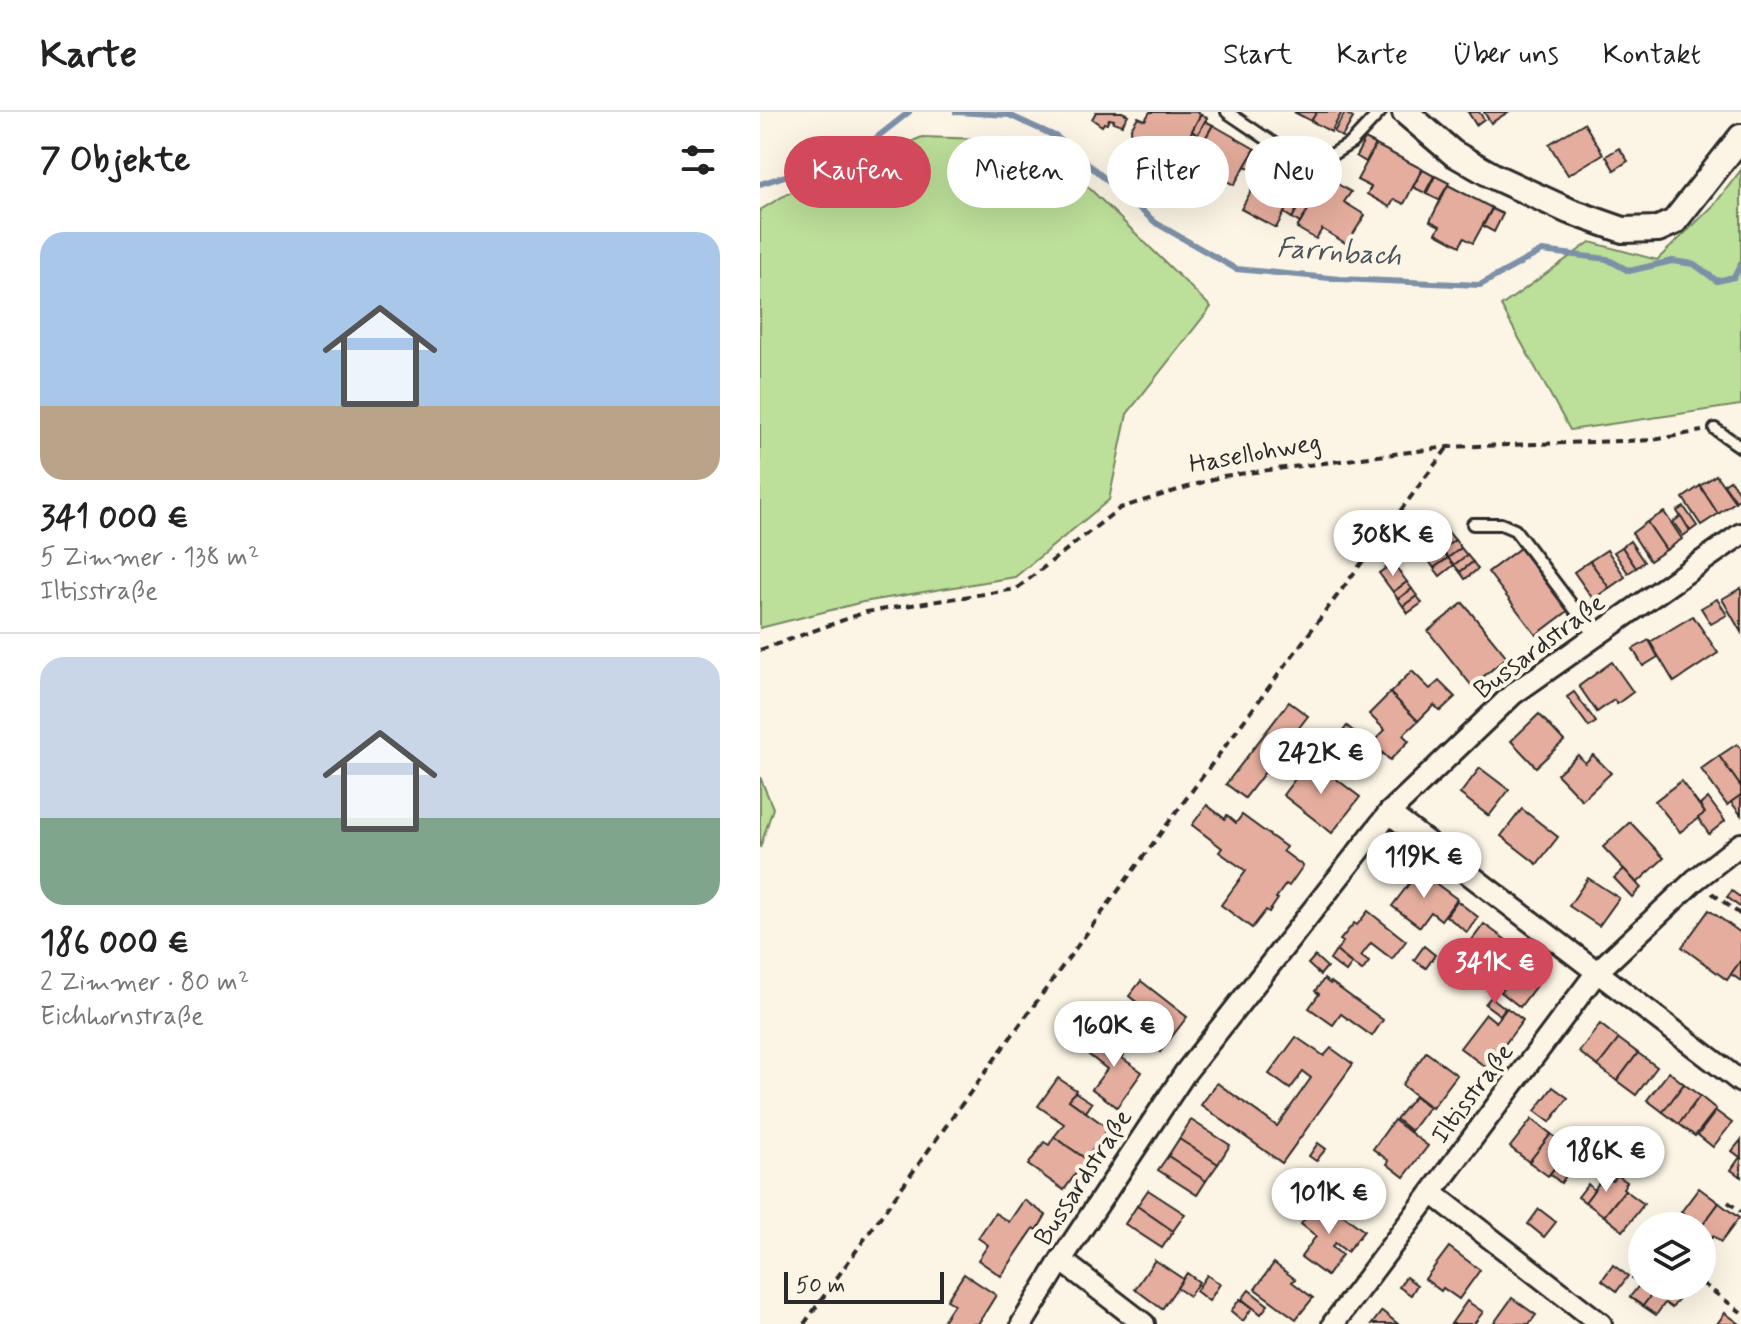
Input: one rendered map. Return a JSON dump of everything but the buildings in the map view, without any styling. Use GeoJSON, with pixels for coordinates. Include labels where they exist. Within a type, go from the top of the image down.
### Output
{"type":"FeatureCollection","features":[{"type":"Feature","properties":{"kind":"street"},"geometry":{"type":"LineString","coordinates":[[1408,113],[1453,153],[1495,177],[1569,211],[1623,230],[1658,229],[1674,222],[1741,137]]}},
{"type":"Feature","properties":{"kind":"street","name":"Bussardstraße"},"geometry":{"type":"LineString","coordinates":[[1022,1324],[1185,1073],[1389,813],[1513,694],[1741,534]]}},
{"type":"Feature","properties":{"kind":"street"},"geometry":{"type":"LineString","coordinates":[[1389,813],[1741,1082]]}},
{"type":"Feature","properties":{"kind":"street","name":"Iltisstraße"},"geometry":{"type":"LineString","coordinates":[[1333,1324],[1597,972],[1695,880],[1741,844]]}},
{"type":"Feature","properties":{"kind":"street"},"geometry":{"type":"LineString","coordinates":[[1432,1193],[1601,1324]]}},
{"type":"Feature","properties":{"kind":"street"},"geometry":{"type":"LineString","coordinates":[[1061,1260],[1144,1324]]}},
{"type":"Feature","properties":{"kind":"lane"},"geometry":{"type":"LineString","coordinates":[[1227,112],[1289,154],[1318,163],[1351,143],[1380,112]]}},
{"type":"Feature","properties":{"kind":"lane"},"geometry":{"type":"LineString","coordinates":[[1715,429],[1741,447]]}},
{"type":"Feature","properties":{"kind":"lane"},"geometry":{"type":"LineString","coordinates":[[1473,524],[1501,524],[1515,530],[1595,636]]}},
{"type":"Feature","properties":{"kind":"path","name":"Hasellohweg"},"geometry":{"type":"LineString","coordinates":[[760,650],[866,612],[1016,589],[1120,508],[1223,476],[1448,447],[1653,440],[1715,429]]}},
{"type":"Feature","properties":{"kind":"path"},"geometry":{"type":"LineString","coordinates":[[804,1324],[1128,878],[1448,447]]}},
{"type":"Feature","properties":{"kind":"path"},"geometry":{"type":"LineString","coordinates":[[1695,880],[1741,915]]}},
{"type":"Feature","properties":{"kind":"path"},"geometry":{"type":"LineString","coordinates":[[1728,1202],[1741,1212]]}},
{"type":"Feature","properties":{"kind":"path"},"geometry":{"type":"LineString","coordinates":[[1716,1293],[1741,1312]]}},
{"type":"Feature","properties":{"kind":"green space"},"geometry":{"type":"Polygon","coordinates":[[[931,137],[947,138],[947,208],[1091,208],[1091,190],[1211,307],[1127,414],[1109,500],[1015,577],[863,602],[760,628],[760,210],[784,196],[784,208],[931,208],[931,137]]]}},
{"type":"Feature","properties":{"kind":"green space"},"geometry":{"type":"Polygon","coordinates":[[[1741,170],[1741,405],[1570,430],[1501,306],[1590,242],[1657,260],[1714,205],[1741,170]]]}},
{"type":"Feature","properties":{"kind":"green space"},"geometry":{"type":"Polygon","coordinates":[[[760,777],[773,808],[760,848],[760,777]]]}},
{"type":"Feature","properties":{"kind":"waterway","name":"Farrnbach"},"geometry":{"type":"LineString","coordinates":[[760,184],[857,153],[909,112]]}},
{"type":"Feature","properties":{"kind":"waterway","name":"Farrnbach"},"geometry":{"type":"LineString","coordinates":[[956,112],[1009,115],[1057,137],[1156,223],[1236,269],[1340,279],[1480,285],[1542,251],[1607,259],[1629,271],[1672,261],[1694,264],[1717,281],[1734,277],[1741,264]]}}]}
